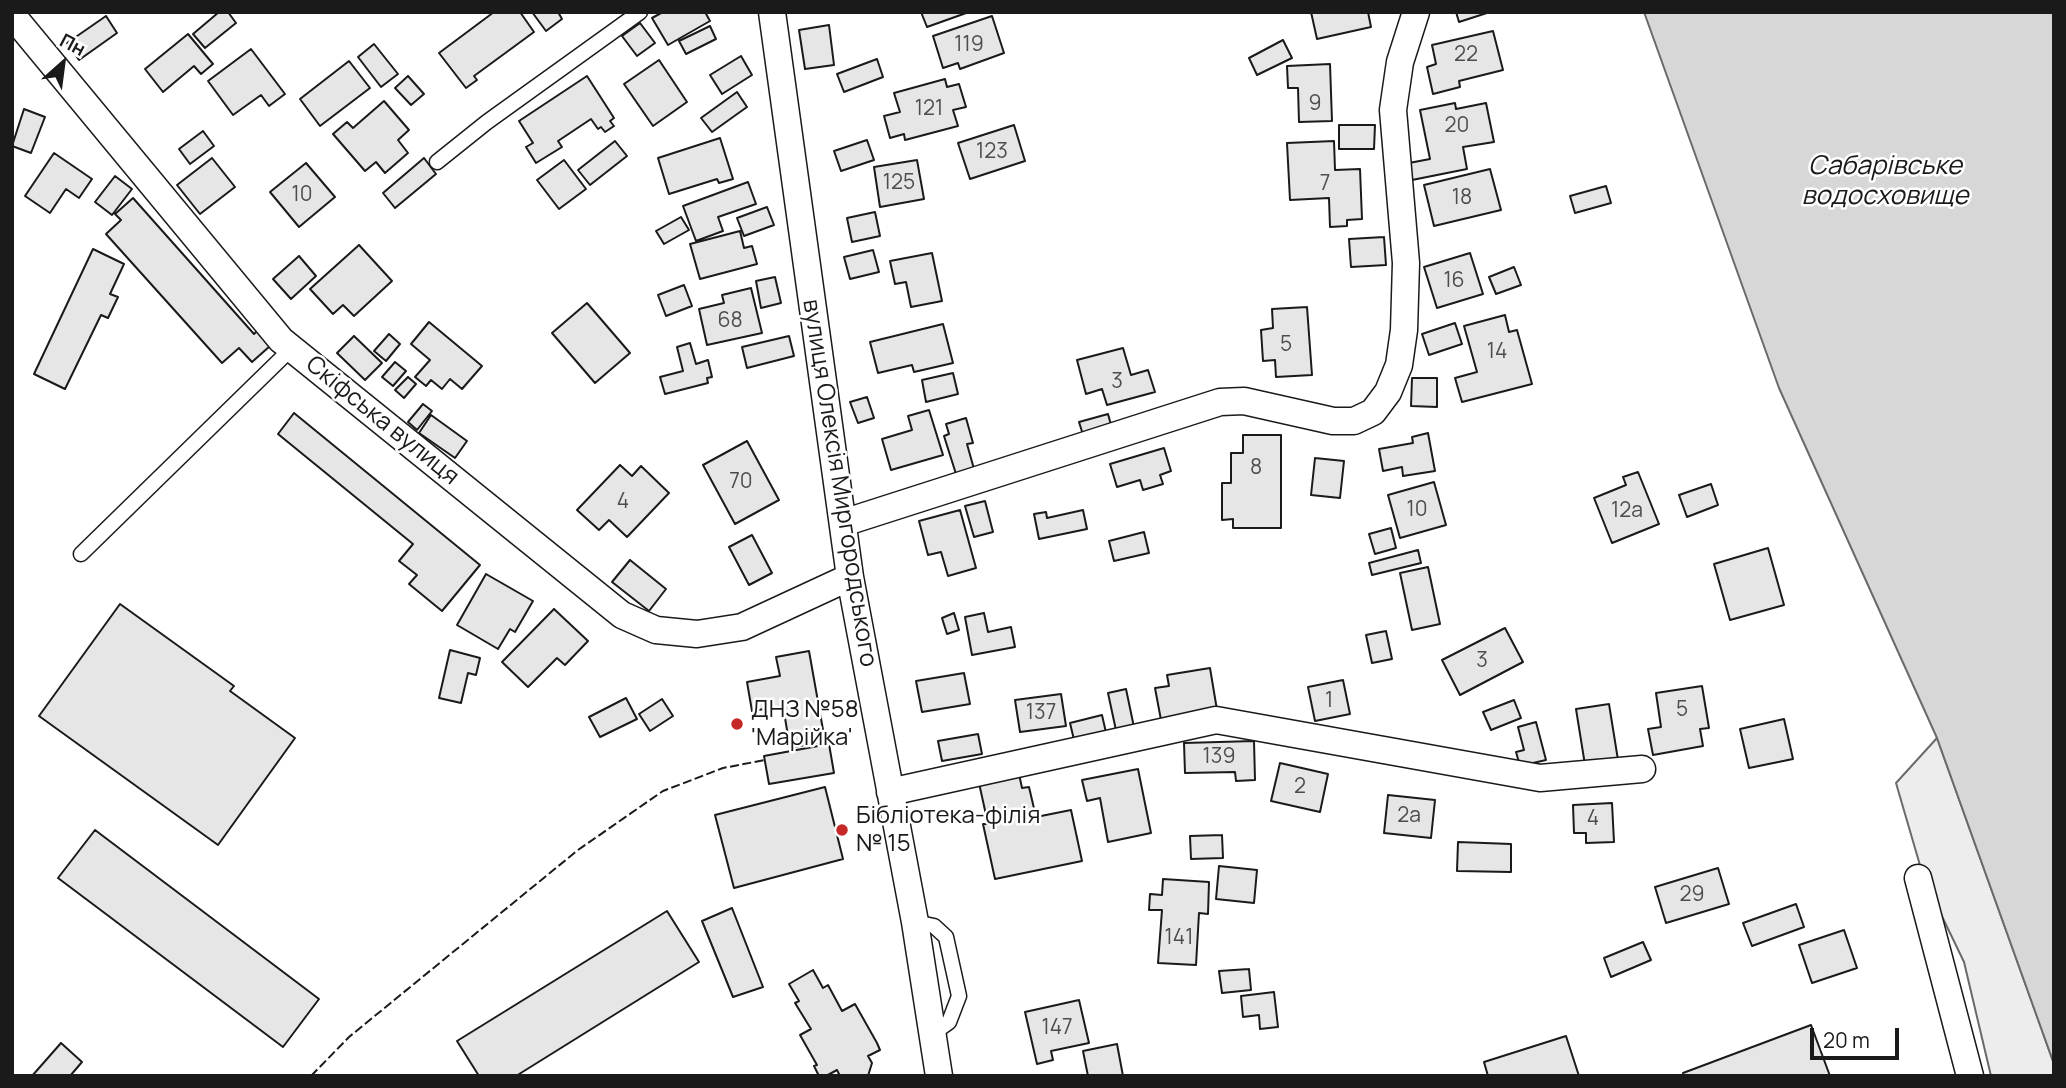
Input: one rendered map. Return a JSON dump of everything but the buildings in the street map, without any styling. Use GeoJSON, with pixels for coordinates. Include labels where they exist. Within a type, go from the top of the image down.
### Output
{"type":"FeatureCollection","features":[{"type":"Feature","properties":{"kind":"street","name":"вулиця Олексія Миргородського"},"geometry":{"type":"LineString","coordinates":[[772,12],[850,578],[915,922],[939,1076]]}},
{"type":"Feature","properties":{"kind":"street"},"geometry":{"type":"LineString","coordinates":[[842,523],[1220,402],[1244,401],[1333,421],[1354,421],[1373,412],[1388,392],[1399,365],[1404,330],[1406,263],[1393,110],[1400,62],[1416,12]]}},
{"type":"Feature","properties":{"kind":"street","name":"Скіфська вулиця"},"geometry":{"type":"LineString","coordinates":[[12,15],[281,340],[622,615],[656,630],[697,634],[742,626],[850,578]]}},
{"type":"Feature","properties":{"kind":"street"},"geometry":{"type":"LineString","coordinates":[[890,792],[1216,720],[1540,778],[1642,769]]}},
{"type":"Feature","properties":{"kind":"street"},"geometry":{"type":"LineString","coordinates":[[1918,878],[1970,1076]]}},
{"type":"Feature","properties":{"kind":"lane"},"geometry":{"type":"LineString","coordinates":[[437,162],[487,122],[640,12]]}},
{"type":"Feature","properties":{"kind":"lane"},"geometry":{"type":"LineString","coordinates":[[81,554],[292,348]]}},
{"type":"Feature","properties":{"kind":"shaded area"},"geometry":{"type":"Polygon","coordinates":[[[1937,738],[2054,1064],[2054,1076],[1991,1076],[1964,962],[1924,879],[1896,783],[1937,738]]]}},
{"type":"Feature","properties":{"kind":"water","name":"Сабарівське водосховище"},"geometry":{"type":"Polygon","coordinates":[[[1644,12],[2054,12],[2054,1064],[1937,738],[1779,388],[1644,12]]]}},
{"type":"Feature","properties":{"kind":"fence"},"geometry":{"type":"LineString","coordinates":[[311,1076],[349,1037],[578,850],[663,791],[723,768],[765,760]]}},
{"type":"Feature","properties":{"kind":"place","name":"ДНЗ №58 'Марійка'"},"geometry":{"type":"Point","coordinates":[737,724]}},
{"type":"Feature","properties":{"kind":"place","name":"Бібліотека-філія № 15"},"geometry":{"type":"Point","coordinates":[842,830]}}]}
